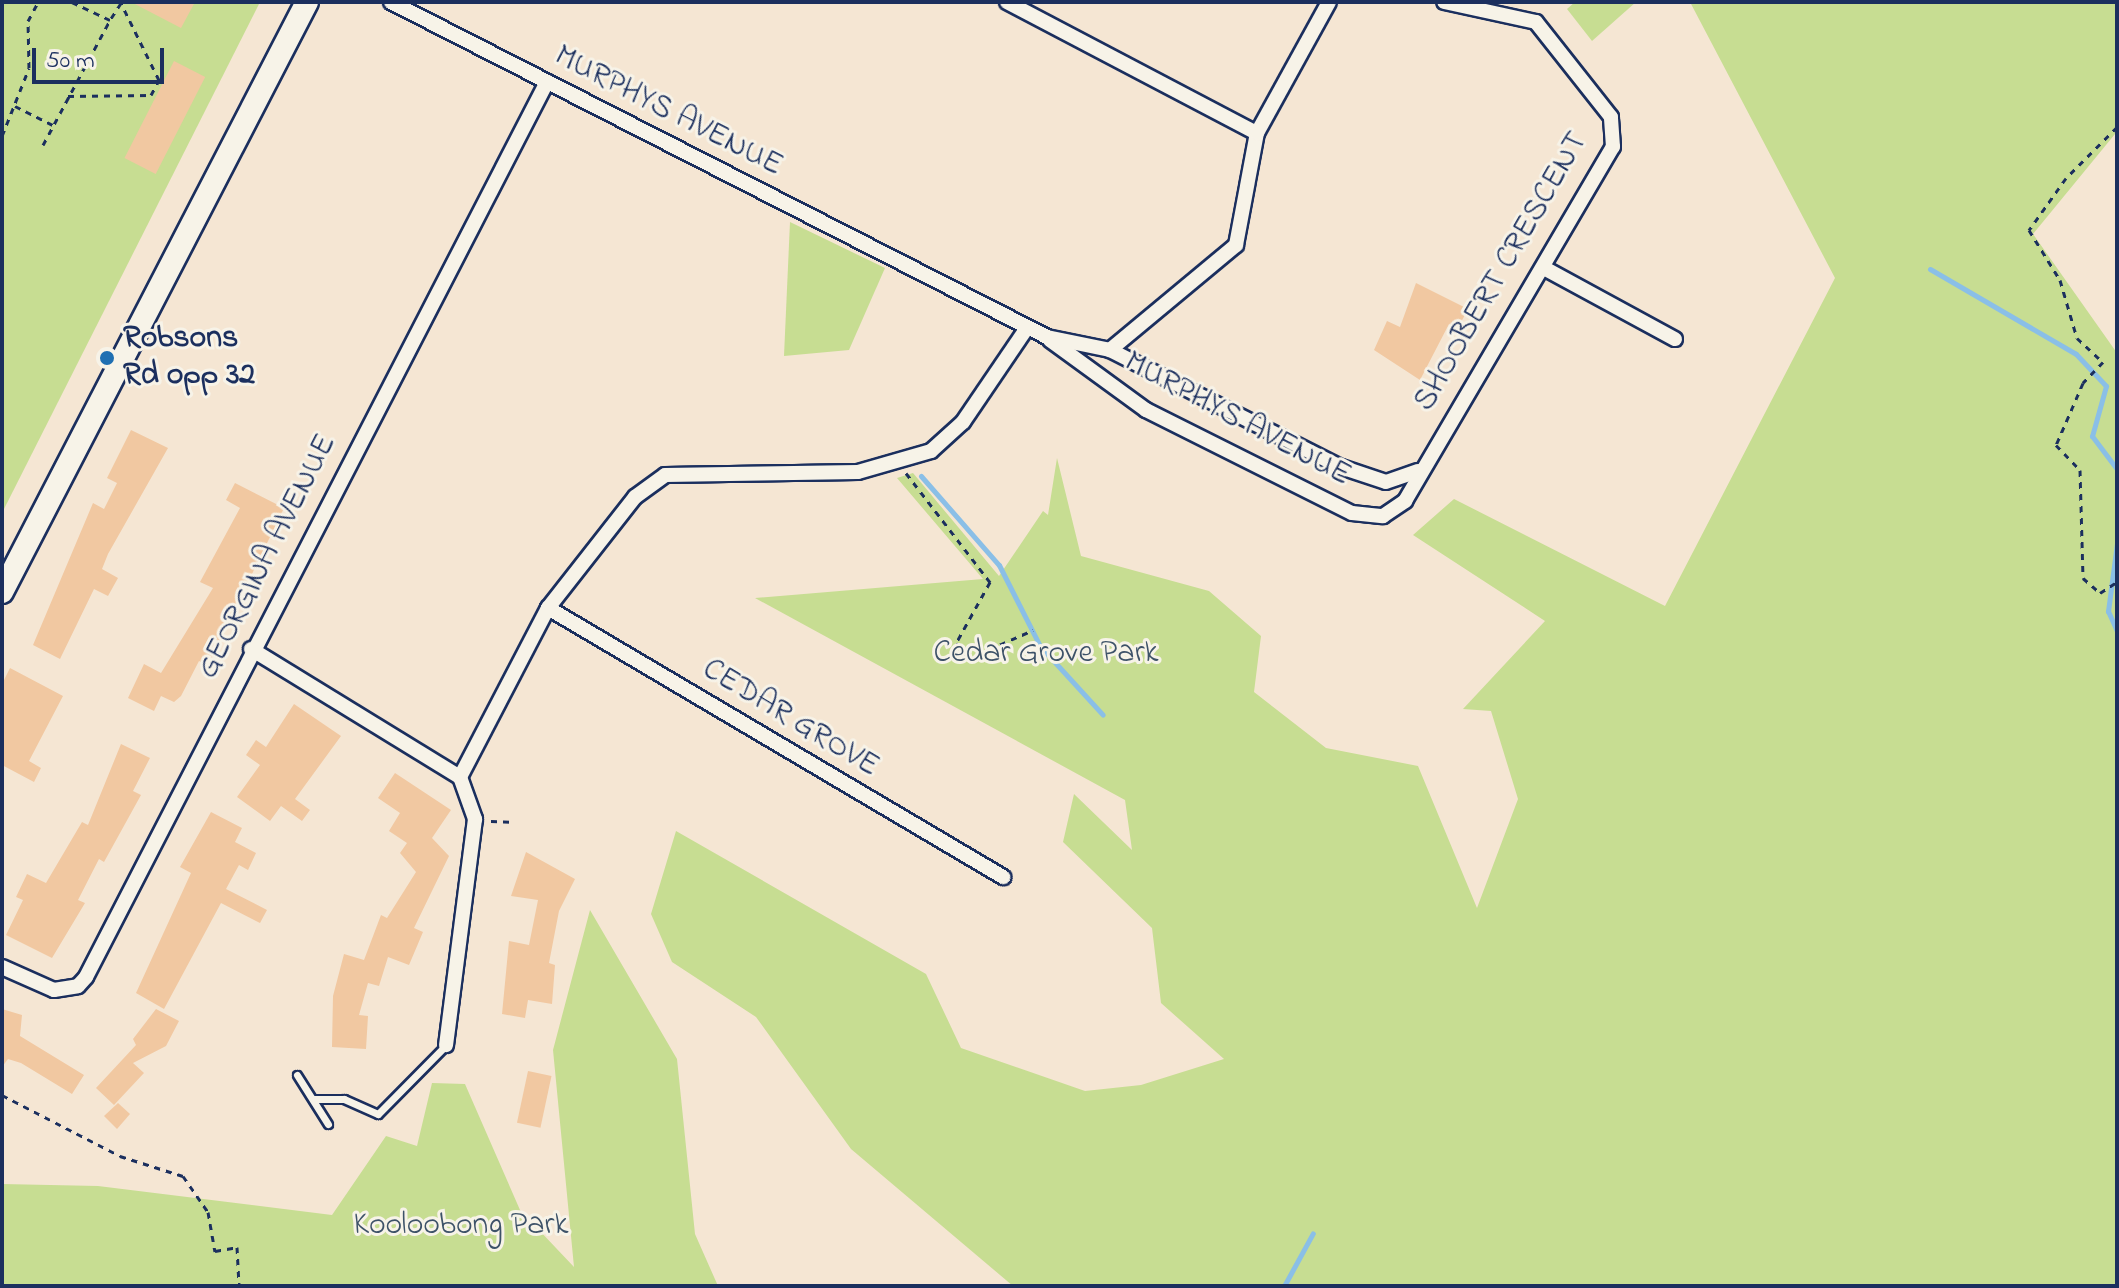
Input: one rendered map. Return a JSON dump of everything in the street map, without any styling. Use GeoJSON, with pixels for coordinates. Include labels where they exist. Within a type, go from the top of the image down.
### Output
{"type":"FeatureCollection","features":[{"type":"Feature","properties":{"kind":"main road"},"geometry":{"type":"LineString","coordinates":[[2,592],[307,2]]}},
{"type":"Feature","properties":{"kind":"street","name":"MURPHYS AVENUE"},"geometry":{"type":"LineString","coordinates":[[391,2],[1047,337],[1146,410],[1352,513],[1383,516],[1405,501],[1418,471]]}},
{"type":"Feature","properties":{"kind":"street"},"geometry":{"type":"LineString","coordinates":[[1007,2],[1257,133]]}},
{"type":"Feature","properties":{"kind":"street"},"geometry":{"type":"LineString","coordinates":[[1110,350],[1236,245],[1257,133],[1329,2]]}},
{"type":"Feature","properties":{"kind":"street","name":"SHOOBERT CRESCENT"},"geometry":{"type":"LineString","coordinates":[[1418,471],[1544,268],[1613,147],[1611,117],[1536,22],[1444,2]]}},
{"type":"Feature","properties":{"kind":"street","name":"GEORGINA AVENUE"},"geometry":{"type":"LineString","coordinates":[[2,967],[54,990],[78,986],[547,82]]}},
{"type":"Feature","properties":{"kind":"street"},"geometry":{"type":"LineString","coordinates":[[1544,268],[1675,339]]}},
{"type":"Feature","properties":{"kind":"street"},"geometry":{"type":"LineString","coordinates":[[460,777],[548,608],[635,497],[665,475],[858,472],[931,451],[963,422],[1027,328]]}},
{"type":"Feature","properties":{"kind":"street","name":"MURPHYS AVENUE"},"geometry":{"type":"LineString","coordinates":[[1047,337],[1110,350],[1341,467],[1386,482],[1418,471]]}},
{"type":"Feature","properties":{"kind":"street","name":"CEDAR GROVE"},"geometry":{"type":"LineString","coordinates":[[548,608],[1003,877]]}},
{"type":"Feature","properties":{"kind":"street"},"geometry":{"type":"LineString","coordinates":[[251,649],[460,777],[475,819],[446,1045]]}},
{"type":"Feature","properties":{"kind":"lane"},"geometry":{"type":"LineString","coordinates":[[313,1099],[344,1099],[378,1114],[446,1045]]}},
{"type":"Feature","properties":{"kind":"lane"},"geometry":{"type":"LineString","coordinates":[[297,1075],[328,1124]]}},
{"type":"Feature","properties":{"kind":"path"},"geometry":{"type":"LineString","coordinates":[[2,136],[29,68],[28,21],[38,2]]}},
{"type":"Feature","properties":{"kind":"path"},"geometry":{"type":"LineString","coordinates":[[72,2],[110,20]]}},
{"type":"Feature","properties":{"kind":"path"},"geometry":{"type":"LineString","coordinates":[[43,145],[68,96],[121,3],[159,80],[151,95],[68,96]]}},
{"type":"Feature","properties":{"kind":"path"},"geometry":{"type":"LineString","coordinates":[[15,106],[53,125]]}},
{"type":"Feature","properties":{"kind":"path"},"geometry":{"type":"LineString","coordinates":[[2117,127],[2066,178],[2029,230],[2065,292],[2077,338],[2103,362],[2083,383],[2056,445],[2080,470],[2083,578],[2100,593],[2117,582]]}},
{"type":"Feature","properties":{"kind":"path"},"geometry":{"type":"LineString","coordinates":[[903,458],[907,485],[990,582],[956,643],[967,659],[1033,630]]}},
{"type":"Feature","properties":{"kind":"path"},"geometry":{"type":"LineString","coordinates":[[475,819],[514,822]]}},
{"type":"Feature","properties":{"kind":"path"},"geometry":{"type":"LineString","coordinates":[[2,1095],[120,1156],[183,1176],[208,1212],[215,1251],[237,1247],[239,1286]]}},
{"type":"Feature","properties":{"kind":"green space"},"geometry":{"type":"Polygon","coordinates":[[[2,2],[260,2],[2,513],[2,2]]]}},
{"type":"Feature","properties":{"kind":"green space"},"geometry":{"type":"Polygon","coordinates":[[[1575,2],[1636,2],[1592,41],[1567,9],[1575,2]]]}},
{"type":"Feature","properties":{"kind":"green space","name":"Cedar Grove Park"},"geometry":{"type":"Polygon","coordinates":[[[1690,2],[2117,2],[2115,134],[2033,234],[2117,353],[2117,1286],[1013,1286],[851,1149],[756,1017],[672,962],[651,914],[676,831],[926,974],[961,1048],[1085,1091],[1141,1085],[1224,1059],[1161,1003],[1152,928],[1063,842],[1074,794],[1132,850],[1125,800],[755,598],[983,579],[897,478],[913,473],[999,576],[1043,511],[1048,515],[1057,458],[1081,556],[1209,591],[1261,636],[1254,692],[1326,748],[1418,766],[1477,908],[1518,799],[1491,711],[1463,709],[1545,621],[1413,535],[1454,499],[1665,606],[1835,278],[1690,2]]]}},
{"type":"Feature","properties":{"kind":"green space"},"geometry":{"type":"Polygon","coordinates":[[[790,222],[885,268],[849,350],[784,356],[790,222]]]}},
{"type":"Feature","properties":{"kind":"green space","name":"Kooloobong Park"},"geometry":{"type":"Polygon","coordinates":[[[590,910],[677,1059],[695,1234],[718,1286],[2,1286],[2,1184],[98,1186],[332,1215],[386,1136],[417,1146],[432,1083],[465,1084],[520,1210],[574,1267],[553,1050],[590,910]]]}},
{"type":"Feature","properties":{"kind":"building"},"geometry":{"type":"Polygon","coordinates":[[[131,2],[195,2],[181,28],[131,2]]]}},
{"type":"Feature","properties":{"kind":"building"},"geometry":{"type":"Polygon","coordinates":[[[174,61],[205,77],[156,174],[125,158],[174,61]]]}},
{"type":"Feature","properties":{"kind":"building"},"geometry":{"type":"Polygon","coordinates":[[[1416,283],[1468,309],[1458,328],[1449,324],[1420,380],[1374,350],[1387,321],[1400,327],[1416,283]]]}},
{"type":"Feature","properties":{"kind":"building"},"geometry":{"type":"Polygon","coordinates":[[[131,430],[168,448],[102,569],[118,578],[108,596],[94,589],[60,659],[33,645],[93,503],[104,509],[117,483],[107,478],[131,430]]]}},
{"type":"Feature","properties":{"kind":"building"},"geometry":{"type":"Polygon","coordinates":[[[235,483],[284,508],[208,665],[199,661],[181,696],[174,702],[161,696],[154,711],[128,698],[144,664],[161,673],[213,588],[200,582],[240,508],[226,500],[235,483]]]}},
{"type":"Feature","properties":{"kind":"building"},"geometry":{"type":"Polygon","coordinates":[[[10,668],[63,696],[29,761],[41,768],[34,782],[2,765],[2,684],[10,668]]]}},
{"type":"Feature","properties":{"kind":"building"},"geometry":{"type":"Polygon","coordinates":[[[294,704],[341,736],[295,799],[310,810],[302,821],[281,806],[270,821],[237,797],[260,765],[246,755],[256,740],[266,747],[294,704]]]}},
{"type":"Feature","properties":{"kind":"building"},"geometry":{"type":"Polygon","coordinates":[[[121,744],[150,758],[133,791],[141,795],[104,862],[99,859],[78,900],[85,903],[52,958],[6,935],[23,900],[16,897],[27,874],[46,883],[82,822],[88,825],[121,744]]]}},
{"type":"Feature","properties":{"kind":"building"},"geometry":{"type":"Polygon","coordinates":[[[395,773],[451,810],[432,838],[449,856],[414,928],[423,932],[409,965],[388,957],[379,986],[368,983],[359,1015],[368,1016],[366,1049],[332,1047],[333,996],[344,954],[364,960],[381,915],[387,918],[416,872],[400,853],[407,843],[389,831],[400,813],[378,798],[395,773]]]}},
{"type":"Feature","properties":{"kind":"building"},"geometry":{"type":"Polygon","coordinates":[[[211,812],[242,828],[235,842],[256,853],[248,870],[239,865],[226,889],[267,910],[260,923],[221,903],[164,1009],[136,993],[191,873],[180,867],[211,812]]]}},
{"type":"Feature","properties":{"kind":"building"},"geometry":{"type":"Polygon","coordinates":[[[526,852],[575,879],[559,911],[549,963],[555,965],[552,1004],[528,1000],[525,1018],[502,1014],[509,941],[529,945],[538,900],[511,896],[526,852]]]}},
{"type":"Feature","properties":{"kind":"building"},"geometry":{"type":"Polygon","coordinates":[[[2,1009],[22,1015],[20,1036],[84,1075],[72,1094],[21,1063],[8,1059],[2,1067],[2,1009]]]}},
{"type":"Feature","properties":{"kind":"building"},"geometry":{"type":"Polygon","coordinates":[[[156,1009],[179,1021],[166,1046],[133,1063],[144,1073],[114,1105],[96,1088],[136,1045],[133,1039],[156,1009]]]}},
{"type":"Feature","properties":{"kind":"building"},"geometry":{"type":"Polygon","coordinates":[[[528,1071],[551,1076],[540,1128],[517,1123],[528,1071]]]}},
{"type":"Feature","properties":{"kind":"building"},"geometry":{"type":"Polygon","coordinates":[[[118,1103],[130,1114],[117,1129],[104,1116],[118,1103]]]}},
{"type":"Feature","properties":{"kind":"waterway"},"geometry":{"type":"LineString","coordinates":[[1930,269],[2076,354],[2106,386],[2092,436],[2117,469]]}},
{"type":"Feature","properties":{"kind":"waterway"},"geometry":{"type":"LineString","coordinates":[[921,476],[999,565],[1040,646],[1103,715]]}},
{"type":"Feature","properties":{"kind":"waterway"},"geometry":{"type":"LineString","coordinates":[[2117,543],[2108,611],[2117,631]]}},
{"type":"Feature","properties":{"kind":"waterway"},"geometry":{"type":"LineString","coordinates":[[1284,1286],[1313,1233]]}},
{"type":"Feature","properties":{"kind":"place","name":"Robsons Rd opp 32"},"geometry":{"type":"Point","coordinates":[107,358]}}]}
